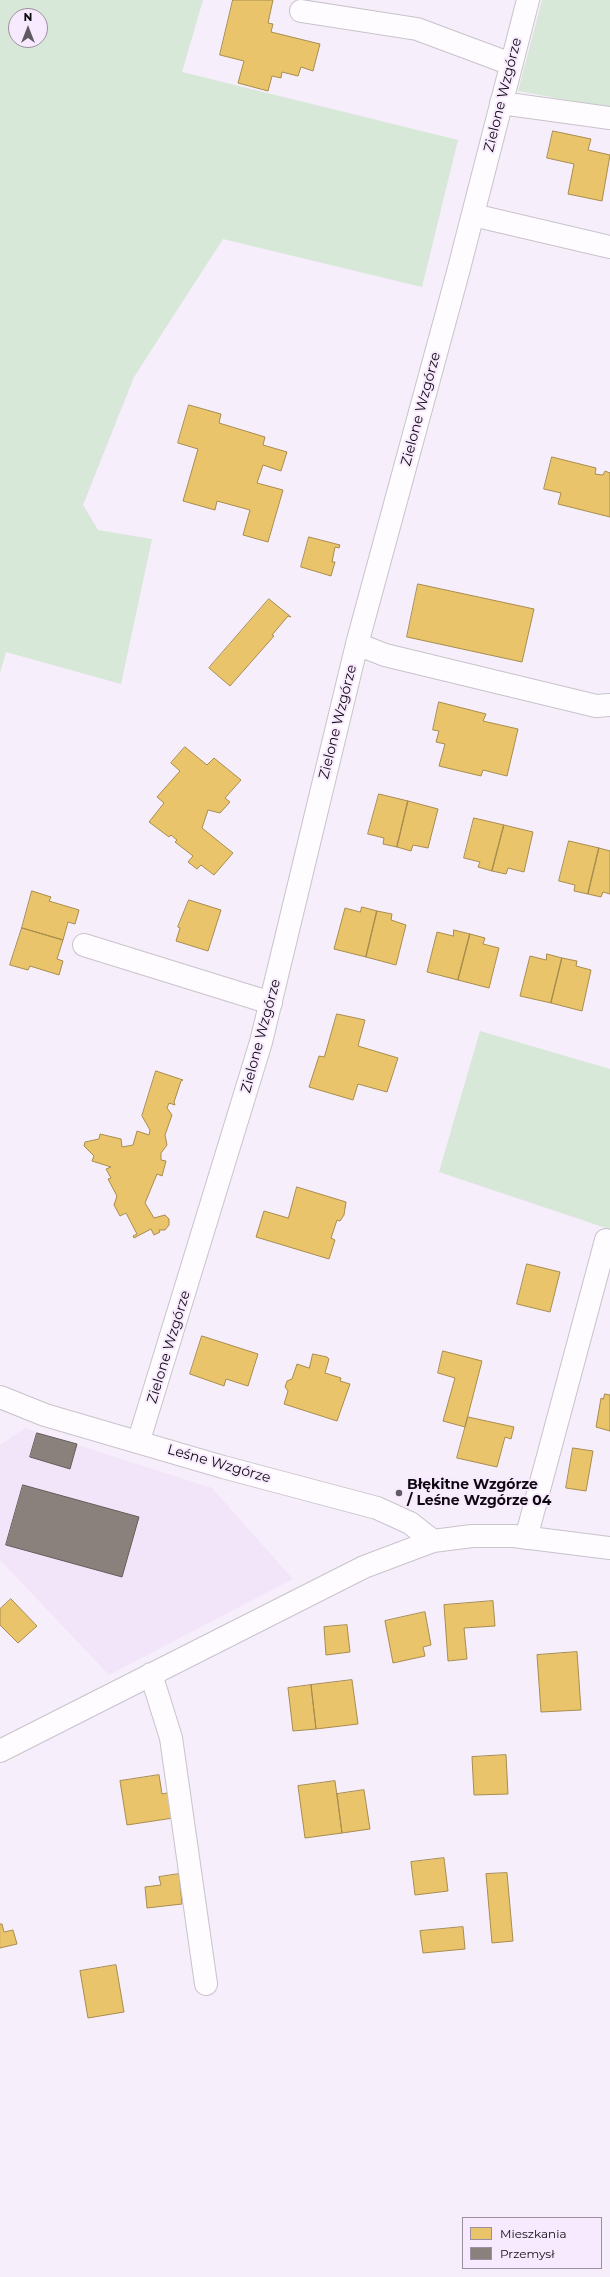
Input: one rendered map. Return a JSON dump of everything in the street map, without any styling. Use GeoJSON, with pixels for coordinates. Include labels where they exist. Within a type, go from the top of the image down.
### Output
{"type":"FeatureCollection","features":[{"type":"Feature","properties":{"kind":"street","name":"Zielone Wzgórze"},"geometry":{"type":"LineString","coordinates":[[139,1440],[243,1105],[271,1004],[357,644],[473,215],[528,0]]}},
{"type":"Feature","properties":{"kind":"street"},"geometry":{"type":"LineString","coordinates":[[301,11],[417,29],[511,64]]}},
{"type":"Feature","properties":{"kind":"street"},"geometry":{"type":"LineString","coordinates":[[502,103],[610,118]]}},
{"type":"Feature","properties":{"kind":"street"},"geometry":{"type":"LineString","coordinates":[[473,215],[610,247]]}},
{"type":"Feature","properties":{"kind":"street"},"geometry":{"type":"LineString","coordinates":[[357,644],[385,655],[596,706],[610,705]]}},
{"type":"Feature","properties":{"kind":"street"},"geometry":{"type":"LineString","coordinates":[[84,945],[271,1004]]}},
{"type":"Feature","properties":{"kind":"street"},"geometry":{"type":"LineString","coordinates":[[526,1538],[606,1240]]}},
{"type":"Feature","properties":{"kind":"street","name":"Leśne Wzgórze"},"geometry":{"type":"LineString","coordinates":[[0,1397],[45,1415],[139,1440],[223,1467],[376,1508],[410,1523],[433,1541]]}},
{"type":"Feature","properties":{"kind":"street"},"geometry":{"type":"LineString","coordinates":[[0,1751],[364,1567],[433,1541],[472,1536],[526,1538],[610,1548]]}},
{"type":"Feature","properties":{"kind":"street"},"geometry":{"type":"LineString","coordinates":[[151,1674],[171,1738],[206,1984]]}},
{"type":"Feature","properties":{"kind":"shaded area"},"geometry":{"type":"Polygon","coordinates":[[[25,1428],[212,1488],[293,1579],[109,1675],[0,1560],[0,1445],[25,1428]]]}},
{"type":"Feature","properties":{"kind":"green space"},"geometry":{"type":"Polygon","coordinates":[[[0,0],[203,0],[182,72],[458,140],[422,287],[223,239],[134,377],[83,505],[98,530],[152,539],[121,684],[6,652],[0,673],[0,0]]]}},
{"type":"Feature","properties":{"kind":"green space"},"geometry":{"type":"Polygon","coordinates":[[[542,0],[610,0],[610,108],[518,91],[542,0]]]}},
{"type":"Feature","properties":{"kind":"green space"},"geometry":{"type":"Polygon","coordinates":[[[480,1031],[610,1069],[610,1232],[609,1229],[439,1172],[480,1031]]]}},
{"type":"Feature","properties":{"kind":"building: Mieszkania"},"geometry":{"type":"Polygon","coordinates":[[[233,0],[273,0],[268,23],[273,24],[271,32],[320,44],[313,71],[301,67],[298,76],[282,72],[281,78],[272,76],[268,91],[238,83],[244,61],[220,55],[233,0]]]}},
{"type":"Feature","properties":{"kind":"building: Mieszkania"},"geometry":{"type":"Polygon","coordinates":[[[553,131],[591,139],[588,150],[610,155],[602,201],[568,194],[574,164],[547,158],[553,131]]]}},
{"type":"Feature","properties":{"kind":"building: Mieszkania"},"geometry":{"type":"Polygon","coordinates":[[[189,405],[221,414],[219,423],[265,437],[263,445],[287,452],[281,471],[263,465],[257,483],[283,490],[268,542],[243,535],[250,510],[217,501],[215,510],[183,501],[198,449],[178,443],[189,405]]]}},
{"type":"Feature","properties":{"kind":"building: Mieszkania"},"geometry":{"type":"Polygon","coordinates":[[[552,457],[596,468],[595,474],[603,475],[605,471],[610,473],[610,517],[558,504],[561,493],[544,489],[552,457]]]}},
{"type":"Feature","properties":{"kind":"building: Mieszkania"},"geometry":{"type":"Polygon","coordinates":[[[309,537],[340,545],[339,548],[335,547],[332,562],[335,562],[331,576],[301,567],[309,537]]]}},
{"type":"Feature","properties":{"kind":"building: Mieszkania"},"geometry":{"type":"Polygon","coordinates":[[[418,584],[534,609],[522,662],[407,637],[418,584]]]}},
{"type":"Feature","properties":{"kind":"building: Mieszkania"},"geometry":{"type":"Polygon","coordinates":[[[269,599],[291,617],[288,616],[272,635],[274,636],[230,686],[209,668],[269,599]]]}},
{"type":"Feature","properties":{"kind":"building: Mieszkania"},"geometry":{"type":"Polygon","coordinates":[[[439,702],[486,714],[483,721],[518,729],[507,776],[483,770],[481,776],[439,766],[445,744],[436,742],[439,731],[433,730],[439,702]]]}},
{"type":"Feature","properties":{"kind":"building: Mieszkania"},"geometry":{"type":"Polygon","coordinates":[[[185,747],[207,765],[214,758],[241,780],[225,798],[230,802],[220,813],[208,810],[202,828],[233,853],[214,875],[201,865],[197,869],[188,862],[193,856],[175,842],[177,840],[171,835],[169,837],[149,822],[164,803],[157,797],[180,771],[171,763],[185,747]]]}},
{"type":"Feature","properties":{"kind":"building: Mieszkania"},"geometry":{"type":"Polygon","coordinates":[[[379,794],[408,801],[397,847],[383,844],[384,838],[368,834],[379,794]]]}},
{"type":"Feature","properties":{"kind":"building: Mieszkania"},"geometry":{"type":"Polygon","coordinates":[[[408,801],[438,809],[428,848],[413,845],[411,851],[397,847],[408,801]]]}},
{"type":"Feature","properties":{"kind":"building: Mieszkania"},"geometry":{"type":"Polygon","coordinates":[[[474,818],[504,825],[492,871],[478,867],[480,862],[464,858],[474,818]]]}},
{"type":"Feature","properties":{"kind":"building: Mieszkania"},"geometry":{"type":"Polygon","coordinates":[[[504,825],[533,832],[524,872],[508,868],[506,874],[492,871],[504,825]]]}},
{"type":"Feature","properties":{"kind":"building: Mieszkania"},"geometry":{"type":"Polygon","coordinates":[[[569,841],[599,848],[588,894],[574,891],[575,885],[559,881],[569,841]]]}},
{"type":"Feature","properties":{"kind":"building: Mieszkania"},"geometry":{"type":"Polygon","coordinates":[[[599,848],[610,851],[610,894],[603,892],[601,897],[588,894],[599,848]]]}},
{"type":"Feature","properties":{"kind":"building: Mieszkania"},"geometry":{"type":"Polygon","coordinates":[[[32,891],[51,897],[49,901],[79,910],[75,924],[68,922],[63,940],[22,928],[32,891]]]}},
{"type":"Feature","properties":{"kind":"building: Mieszkania"},"geometry":{"type":"Polygon","coordinates":[[[189,900],[221,910],[208,951],[176,941],[180,928],[178,927],[189,900]]]}},
{"type":"Feature","properties":{"kind":"building: Mieszkania"},"geometry":{"type":"Polygon","coordinates":[[[362,907],[377,911],[366,957],[334,949],[345,908],[360,912],[362,907]]]}},
{"type":"Feature","properties":{"kind":"building: Mieszkania"},"geometry":{"type":"Polygon","coordinates":[[[377,911],[392,914],[391,920],[406,925],[396,965],[366,957],[377,911]]]}},
{"type":"Feature","properties":{"kind":"building: Mieszkania"},"geometry":{"type":"Polygon","coordinates":[[[22,928],[63,940],[57,959],[63,961],[59,975],[30,966],[28,970],[10,965],[22,928]]]}},
{"type":"Feature","properties":{"kind":"building: Mieszkania"},"geometry":{"type":"Polygon","coordinates":[[[454,930],[470,934],[458,980],[427,972],[437,932],[453,936],[454,930]]]}},
{"type":"Feature","properties":{"kind":"building: Mieszkania"},"geometry":{"type":"Polygon","coordinates":[[[470,934],[485,938],[483,944],[499,948],[489,988],[458,980],[470,934]]]}},
{"type":"Feature","properties":{"kind":"building: Mieszkania"},"geometry":{"type":"Polygon","coordinates":[[[547,954],[562,958],[551,1003],[520,996],[530,956],[546,960],[547,954]]]}},
{"type":"Feature","properties":{"kind":"building: Mieszkania"},"geometry":{"type":"Polygon","coordinates":[[[562,958],[577,961],[576,966],[591,970],[582,1011],[551,1003],[562,958]]]}},
{"type":"Feature","properties":{"kind":"building: Mieszkania"},"geometry":{"type":"Polygon","coordinates":[[[337,1014],[365,1020],[358,1046],[398,1058],[387,1092],[358,1084],[353,1100],[309,1087],[319,1056],[324,1057],[337,1014]]]}},
{"type":"Feature","properties":{"kind":"building: Mieszkania"},"geometry":{"type":"Polygon","coordinates":[[[156,1071],[183,1080],[181,1081],[174,1102],[175,1105],[169,1103],[167,1108],[172,1115],[165,1135],[167,1145],[161,1153],[161,1160],[166,1161],[162,1176],[157,1174],[145,1203],[154,1218],[165,1215],[169,1219],[169,1225],[165,1230],[159,1230],[160,1232],[154,1235],[151,1229],[134,1238],[133,1236],[137,1234],[126,1213],[120,1216],[114,1205],[117,1196],[108,1179],[111,1178],[106,1169],[111,1167],[92,1161],[94,1156],[84,1146],[85,1142],[99,1139],[100,1134],[121,1139],[122,1147],[133,1145],[137,1131],[149,1135],[150,1130],[142,1116],[156,1071]]]}},
{"type":"Feature","properties":{"kind":"building: Mieszkania"},"geometry":{"type":"Polygon","coordinates":[[[297,1187],[346,1202],[344,1215],[340,1221],[337,1220],[331,1238],[335,1240],[329,1259],[256,1237],[264,1211],[288,1218],[297,1187]]]}},
{"type":"Feature","properties":{"kind":"building: Mieszkania"},"geometry":{"type":"Polygon","coordinates":[[[527,1264],[560,1272],[550,1312],[517,1304],[527,1264]]]}},
{"type":"Feature","properties":{"kind":"building: Mieszkania"},"geometry":{"type":"Polygon","coordinates":[[[202,1336],[258,1354],[248,1386],[226,1379],[224,1386],[190,1374],[202,1336]]]}},
{"type":"Feature","properties":{"kind":"building: Mieszkania"},"geometry":{"type":"Polygon","coordinates":[[[443,1351],[482,1361],[465,1427],[443,1421],[455,1378],[438,1373],[443,1351]]]}},
{"type":"Feature","properties":{"kind":"building: Mieszkania"},"geometry":{"type":"Polygon","coordinates":[[[313,1354],[327,1357],[329,1359],[325,1373],[341,1378],[340,1381],[350,1384],[337,1421],[284,1404],[288,1391],[285,1387],[287,1381],[292,1379],[297,1364],[309,1368],[313,1354]]]}},
{"type":"Feature","properties":{"kind":"building: Mieszkania"},"geometry":{"type":"Polygon","coordinates":[[[605,1394],[610,1395],[610,1431],[596,1427],[601,1398],[603,1399],[605,1394]]]}},
{"type":"Feature","properties":{"kind":"building: Mieszkania"},"geometry":{"type":"Polygon","coordinates":[[[468,1417],[514,1427],[511,1439],[505,1437],[497,1467],[457,1458],[468,1417]]]}},
{"type":"Feature","properties":{"kind":"building: Mieszkania"},"geometry":{"type":"Polygon","coordinates":[[[573,1448],[593,1451],[586,1491],[566,1488],[573,1448]]]}},
{"type":"Feature","properties":{"kind":"building: Mieszkania"},"geometry":{"type":"Polygon","coordinates":[[[11,1599],[37,1626],[18,1643],[0,1625],[0,1609],[11,1599]]]}},
{"type":"Feature","properties":{"kind":"building: Mieszkania"},"geometry":{"type":"Polygon","coordinates":[[[493,1601],[495,1626],[464,1628],[467,1659],[448,1661],[444,1605],[493,1601]]]}},
{"type":"Feature","properties":{"kind":"building: Mieszkania"},"geometry":{"type":"Polygon","coordinates":[[[425,1612],[431,1645],[423,1647],[425,1656],[393,1663],[385,1621],[425,1612]]]}},
{"type":"Feature","properties":{"kind":"building: Mieszkania"},"geometry":{"type":"Polygon","coordinates":[[[347,1625],[350,1652],[326,1655],[324,1627],[347,1625]]]}},
{"type":"Feature","properties":{"kind":"building: Mieszkania"},"geometry":{"type":"Polygon","coordinates":[[[577,1652],[581,1710],[541,1712],[537,1655],[577,1652]]]}},
{"type":"Feature","properties":{"kind":"building: Mieszkania"},"geometry":{"type":"Polygon","coordinates":[[[352,1680],[358,1724],[316,1729],[311,1685],[352,1680]]]}},
{"type":"Feature","properties":{"kind":"building: Mieszkania"},"geometry":{"type":"Polygon","coordinates":[[[311,1685],[316,1729],[293,1731],[288,1688],[311,1685]]]}},
{"type":"Feature","properties":{"kind":"building: Mieszkania"},"geometry":{"type":"Polygon","coordinates":[[[506,1755],[508,1794],[474,1795],[472,1757],[506,1755]]]}},
{"type":"Feature","properties":{"kind":"building: Mieszkania"},"geometry":{"type":"Polygon","coordinates":[[[159,1775],[162,1794],[176,1791],[180,1817],[127,1825],[120,1781],[159,1775]]]}},
{"type":"Feature","properties":{"kind":"building: Mieszkania"},"geometry":{"type":"Polygon","coordinates":[[[335,1781],[342,1833],[305,1838],[298,1786],[335,1781]]]}},
{"type":"Feature","properties":{"kind":"building: Mieszkania"},"geometry":{"type":"Polygon","coordinates":[[[364,1790],[370,1829],[342,1833],[337,1794],[364,1790]]]}},
{"type":"Feature","properties":{"kind":"building: Mieszkania"},"geometry":{"type":"Polygon","coordinates":[[[444,1858],[448,1891],[415,1895],[411,1862],[444,1858]]]}},
{"type":"Feature","properties":{"kind":"building: Mieszkania"},"geometry":{"type":"Polygon","coordinates":[[[507,1873],[513,1941],[492,1943],[486,1874],[507,1873]]]}},
{"type":"Feature","properties":{"kind":"building: Mieszkania"},"geometry":{"type":"Polygon","coordinates":[[[179,1874],[182,1904],[147,1908],[145,1887],[161,1885],[159,1877],[179,1874]]]}},
{"type":"Feature","properties":{"kind":"building: Mieszkania"},"geometry":{"type":"Polygon","coordinates":[[[0,1924],[2,1924],[4,1932],[13,1930],[17,1944],[0,1948],[0,1924]]]}},
{"type":"Feature","properties":{"kind":"building: Mieszkania"},"geometry":{"type":"Polygon","coordinates":[[[463,1927],[465,1949],[423,1953],[420,1931],[463,1927]]]}},
{"type":"Feature","properties":{"kind":"building: Mieszkania"},"geometry":{"type":"Polygon","coordinates":[[[116,1965],[124,2012],[88,2018],[80,1971],[116,1965]]]}},
{"type":"Feature","properties":{"kind":"building: Przemysł"},"geometry":{"type":"Polygon","coordinates":[[[37,1433],[77,1444],[70,1469],[30,1457],[37,1433]]]}},
{"type":"Feature","properties":{"kind":"building: Przemysł"},"geometry":{"type":"Polygon","coordinates":[[[23,1485],[139,1517],[122,1577],[6,1545],[23,1485]]]}},
{"type":"Feature","properties":{"kind":"place","name":"Błękitne Wzgórze / Leśne Wzgórze 04"},"geometry":{"type":"Point","coordinates":[399,1493]}}]}
